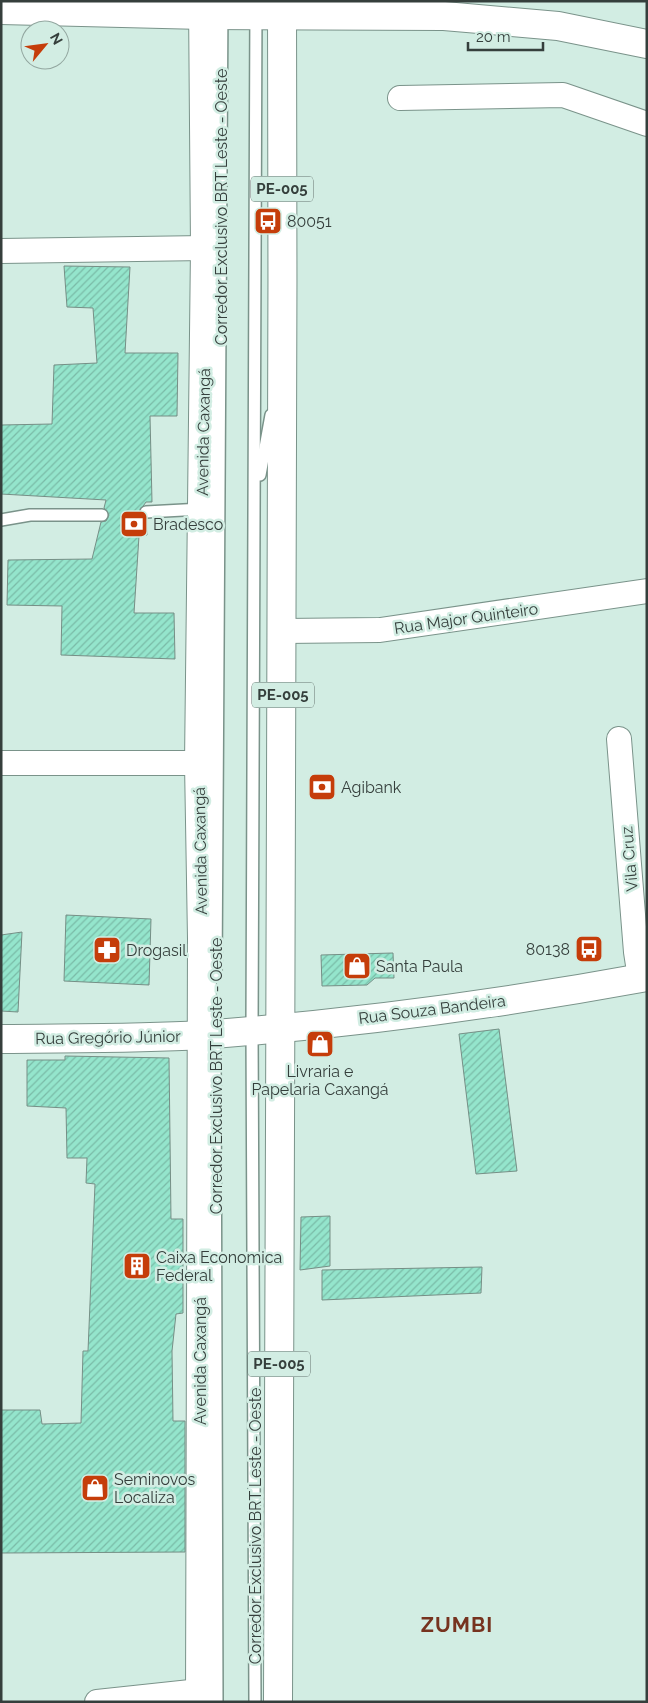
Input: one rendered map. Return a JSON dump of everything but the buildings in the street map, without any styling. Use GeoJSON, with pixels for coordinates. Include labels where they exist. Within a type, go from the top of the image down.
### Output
{"type":"FeatureCollection","features":[{"type":"Feature","properties":{"kind":"main road","name":"Avenida Caxangá"},"geometry":{"type":"LineString","coordinates":[[206,1698],[210,1030],[199,763],[205,248],[213,8]]}},
{"type":"Feature","properties":{"kind":"main road"},"geometry":{"type":"LineString","coordinates":[[1,10],[282,8],[444,16],[558,26],[647,44]]}},
{"type":"Feature","properties":{"kind":"main road","name":"PE-005"},"geometry":{"type":"LineString","coordinates":[[278,1702],[279,1027],[283,631],[281,364],[282,8]]}},
{"type":"Feature","properties":{"kind":"main road","name":"Rua Souza Bandeira"},"geometry":{"type":"LineString","coordinates":[[210,1030],[252,1030],[465,1007],[643,978]]}},
{"type":"Feature","properties":{"kind":"main road","name":"Rua Gregório Júnior"},"geometry":{"type":"LineString","coordinates":[[1,1039],[210,1030]]}},
{"type":"Feature","properties":{"kind":"street"},"geometry":{"type":"LineString","coordinates":[[400,98],[563,95],[647,124]]}},
{"type":"Feature","properties":{"kind":"street"},"geometry":{"type":"LineString","coordinates":[[1,251],[205,248]]}},
{"type":"Feature","properties":{"kind":"street","name":"Rua Major Quinteiro"},"geometry":{"type":"LineString","coordinates":[[283,631],[380,630],[647,591]]}},
{"type":"Feature","properties":{"kind":"street","name":"Vila Cruz"},"geometry":{"type":"LineString","coordinates":[[619,739],[643,978]]}},
{"type":"Feature","properties":{"kind":"street"},"geometry":{"type":"LineString","coordinates":[[1,763],[199,763]]}},
{"type":"Feature","properties":{"kind":"street"},"geometry":{"type":"LineString","coordinates":[[97,1702],[206,1698]]}},
{"type":"Feature","properties":{"kind":"lane","name":"Corredor Exclusivo BRT Leste - Oeste"},"geometry":{"type":"LineString","coordinates":[[213,8],[216,983]]}},
{"type":"Feature","properties":{"kind":"lane","name":"Corredor Exclusivo BRT Leste - Oeste"},"geometry":{"type":"LineString","coordinates":[[255,1702],[252,1030],[256,8]]}},
{"type":"Feature","properties":{"kind":"lane"},"geometry":{"type":"LineString","coordinates":[[254,502],[281,364]]}},
{"type":"Feature","properties":{"kind":"lane"},"geometry":{"type":"LineString","coordinates":[[146,512],[202,509]]}},
{"type":"Feature","properties":{"kind":"lane"},"geometry":{"type":"LineString","coordinates":[[1,520],[30,515],[102,515]]}},
{"type":"Feature","properties":{"kind":"place","name":"80051"},"geometry":{"type":"Point","coordinates":[268,221]}},
{"type":"Feature","properties":{"kind":"place","name":"Bradesco"},"geometry":{"type":"Point","coordinates":[134,524]}},
{"type":"Feature","properties":{"kind":"place","name":"Agibank"},"geometry":{"type":"Point","coordinates":[322,787]}},
{"type":"Feature","properties":{"kind":"place","name":"80138"},"geometry":{"type":"Point","coordinates":[589,949]}},
{"type":"Feature","properties":{"kind":"place","name":"Drogasil"},"geometry":{"type":"Point","coordinates":[107,950]}},
{"type":"Feature","properties":{"kind":"place","name":"Santa Paula"},"geometry":{"type":"Point","coordinates":[357,966]}},
{"type":"Feature","properties":{"kind":"place","name":"Livraria e Papelaria Caxangá"},"geometry":{"type":"Point","coordinates":[320,1044]}},
{"type":"Feature","properties":{"kind":"place","name":"Caixa Economica Federal"},"geometry":{"type":"Point","coordinates":[137,1266]}},
{"type":"Feature","properties":{"kind":"place","name":"Seminovos Localiza"},"geometry":{"type":"Point","coordinates":[95,1488]}},
{"type":"Feature","properties":{"kind":"district","name":"ZUMBI"},"geometry":{"type":"Point","coordinates":[457,1625]}}]}
